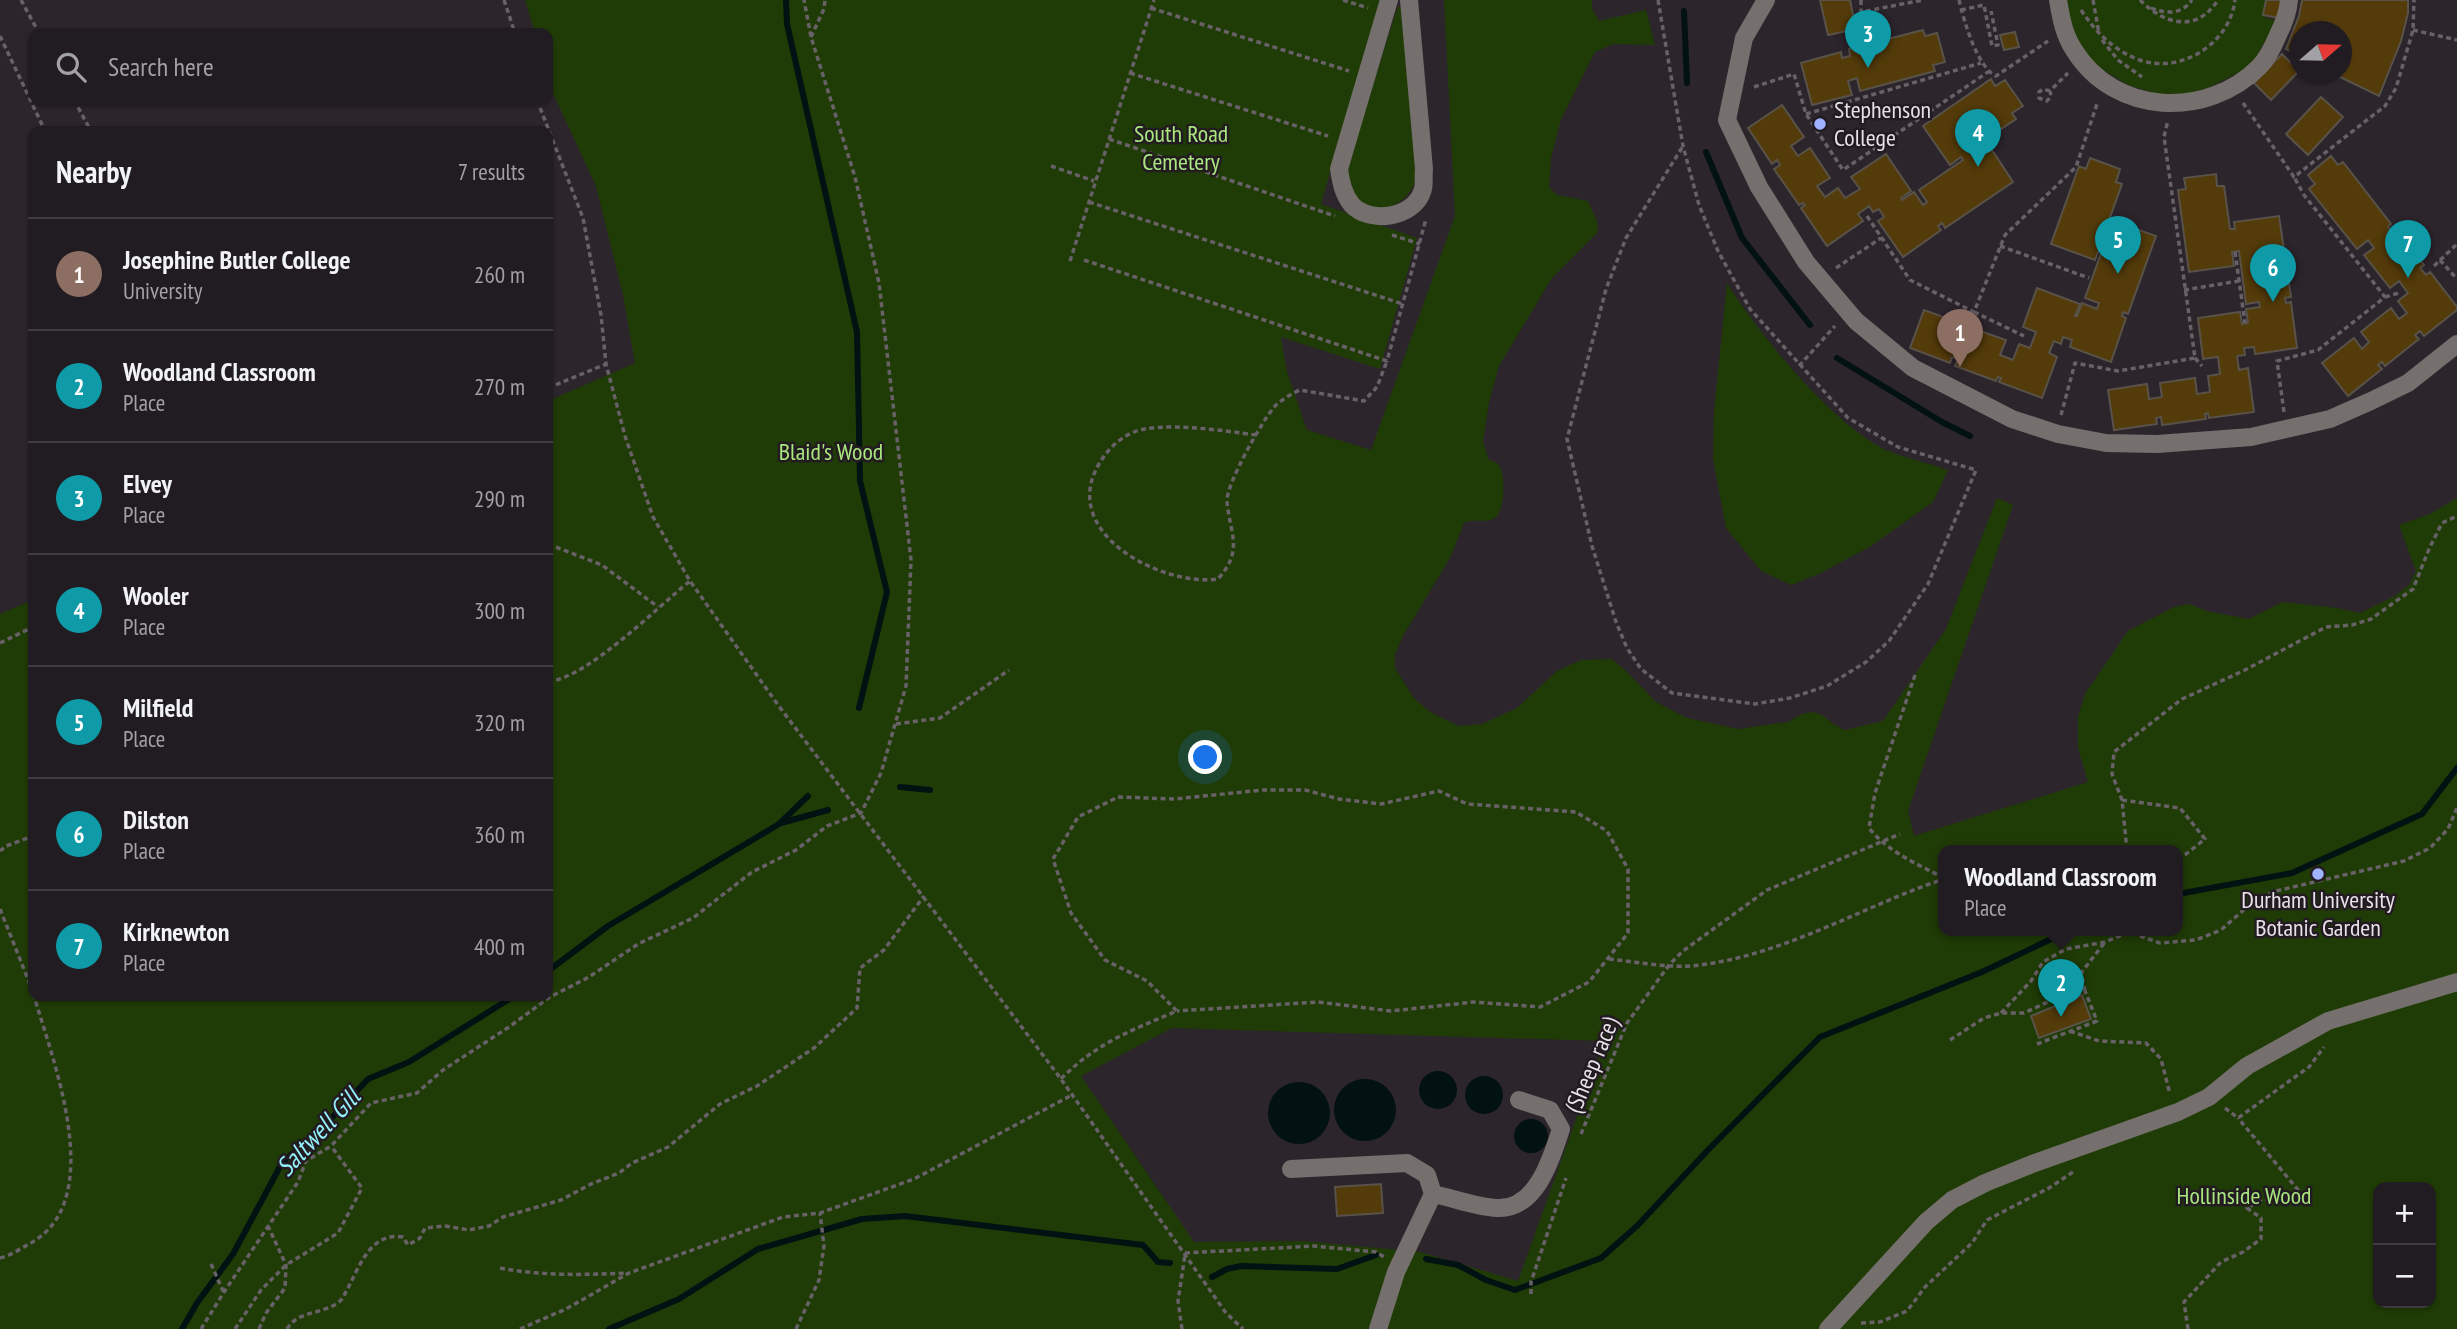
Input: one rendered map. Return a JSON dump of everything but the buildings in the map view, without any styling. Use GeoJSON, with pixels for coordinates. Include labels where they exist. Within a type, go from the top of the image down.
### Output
{"type":"FeatureCollection","features":[{"type":"Feature","properties":{"kind":"lane"},"geometry":{"type":"LineString","coordinates":[[1387,7],[1339,169],[1342,190],[1352,205],[1364,214],[1384,217],[1413,205],[1422,192],[1424,169],[1409,0]]}},
{"type":"Feature","properties":{"kind":"lane"},"geometry":{"type":"LineString","coordinates":[[1766,0],[1744,38],[1727,120],[1765,198],[1806,262],[1848,313],[1913,368],[2012,419],[2058,434],[2106,443],[2157,444],[2251,437],[2330,419],[2408,383],[2457,344]]}},
{"type":"Feature","properties":{"kind":"lane"},"geometry":{"type":"LineString","coordinates":[[2058,0],[2064,31],[2081,61],[2104,82],[2138,99],[2171,105],[2194,103],[2232,89],[2259,67],[2268,56],[2288,14],[2289,0]]}},
{"type":"Feature","properties":{"kind":"lane"},"geometry":{"type":"LineString","coordinates":[[1832,1324],[1926,1222],[1952,1200],[1984,1183],[2032,1164],[2178,1112],[2209,1097],[2247,1066],[2329,1021],[2457,982]]}},
{"type":"Feature","properties":{"kind":"lane"},"geometry":{"type":"LineString","coordinates":[[1433,1194],[1496,1208],[1512,1207],[1528,1198],[1552,1159],[1561,1129],[1550,1110],[1519,1100]]}},
{"type":"Feature","properties":{"kind":"lane"},"geometry":{"type":"LineString","coordinates":[[1291,1169],[1407,1163],[1427,1175],[1433,1194],[1396,1272],[1378,1329]]}},
{"type":"Feature","properties":{"kind":"path"},"geometry":{"type":"LineString","coordinates":[[21,0],[36,28]]}},
{"type":"Feature","properties":{"kind":"path"},"geometry":{"type":"LineString","coordinates":[[504,0],[513,28]]}},
{"type":"Feature","properties":{"kind":"path"},"geometry":{"type":"LineString","coordinates":[[553,995],[589,977],[638,944],[693,918],[752,872],[796,850],[827,826],[861,813],[881,773],[906,686],[911,560],[879,283],[855,177],[811,37],[804,0]]}},
{"type":"Feature","properties":{"kind":"path"},"geometry":{"type":"LineString","coordinates":[[811,37],[824,9],[825,0]]}},
{"type":"Feature","properties":{"kind":"path"},"geometry":{"type":"LineString","coordinates":[[1070,261],[1154,0]]}},
{"type":"Feature","properties":{"kind":"path"},"geometry":{"type":"LineString","coordinates":[[1343,0],[1387,7]]}},
{"type":"Feature","properties":{"kind":"path"},"geometry":{"type":"LineString","coordinates":[[1658,0],[1683,146],[1699,205],[1718,251],[1749,309],[1848,418],[1898,447],[1976,470],[1928,584],[1889,641],[1866,662],[1827,686],[1755,704],[1672,693],[1641,669],[1627,648],[1616,622],[1592,545],[1567,439],[1606,289],[1626,238],[1683,146]]}},
{"type":"Feature","properties":{"kind":"path"},"geometry":{"type":"LineString","coordinates":[[1861,0],[1861,12],[1923,0]]}},
{"type":"Feature","properties":{"kind":"path"},"geometry":{"type":"LineString","coordinates":[[1959,0],[1981,62],[1988,72],[1996,75],[2064,31]]}},
{"type":"Feature","properties":{"kind":"path"},"geometry":{"type":"LineString","coordinates":[[2079,0],[2081,10],[2118,60],[2145,79]]}},
{"type":"Feature","properties":{"kind":"path"},"geometry":{"type":"LineString","coordinates":[[2093,0],[2099,36],[2140,61],[2160,64],[2181,60],[2206,50],[2221,34],[2234,12],[2235,0]]}},
{"type":"Feature","properties":{"kind":"path"},"geometry":{"type":"LineString","coordinates":[[2142,0],[2160,18],[2180,22],[2193,21],[2206,13],[2218,0]]}},
{"type":"Feature","properties":{"kind":"path"},"geometry":{"type":"LineString","coordinates":[[2146,6],[2166,13],[2178,12],[2192,0]]}},
{"type":"Feature","properties":{"kind":"path"},"geometry":{"type":"LineString","coordinates":[[2294,177],[2385,106],[2396,88],[2413,30],[2414,0]]}},
{"type":"Feature","properties":{"kind":"path"},"geometry":{"type":"LineString","coordinates":[[1961,10],[1984,5],[1992,46],[1997,45],[1991,11]]}},
{"type":"Feature","properties":{"kind":"path"},"geometry":{"type":"LineString","coordinates":[[1151,8],[1367,76]]}},
{"type":"Feature","properties":{"kind":"path"},"geometry":{"type":"LineString","coordinates":[[2413,30],[2457,40]]}},
{"type":"Feature","properties":{"kind":"path"},"geometry":{"type":"LineString","coordinates":[[0,36],[28,94]]}},
{"type":"Feature","properties":{"kind":"path"},"geometry":{"type":"LineString","coordinates":[[2050,91],[2081,61]]}},
{"type":"Feature","properties":{"kind":"path"},"geometry":{"type":"LineString","coordinates":[[1806,114],[1981,62]]}},
{"type":"Feature","properties":{"kind":"path"},"geometry":{"type":"LineString","coordinates":[[1732,94],[1794,74],[1806,114],[1843,170],[1988,72]]}},
{"type":"Feature","properties":{"kind":"path"},"geometry":{"type":"LineString","coordinates":[[1130,73],[1348,142]]}},
{"type":"Feature","properties":{"kind":"path"},"geometry":{"type":"LineString","coordinates":[[1973,312],[2005,235],[2076,167],[2104,82]]}},
{"type":"Feature","properties":{"kind":"path"},"geometry":{"type":"LineString","coordinates":[[2232,89],[2304,195],[2385,297]]}},
{"type":"Feature","properties":{"kind":"path"},"geometry":{"type":"LineString","coordinates":[[33,105],[44,126]]}},
{"type":"Feature","properties":{"kind":"path"},"geometry":{"type":"LineString","coordinates":[[77,105],[88,126]]}},
{"type":"Feature","properties":{"kind":"path"},"geometry":{"type":"LineString","coordinates":[[539,105],[547,126]]}},
{"type":"Feature","properties":{"kind":"path"},"geometry":{"type":"LineString","coordinates":[[2171,105],[2164,137],[2195,358],[2202,366]]}},
{"type":"Feature","properties":{"kind":"path"},"geometry":{"type":"LineString","coordinates":[[1108,139],[1342,218]]}},
{"type":"Feature","properties":{"kind":"path"},"geometry":{"type":"LineString","coordinates":[[553,141],[583,218],[601,315],[606,364],[638,479],[653,517],[690,581],[778,705],[1061,1079],[1226,1313],[1242,1329]]}},
{"type":"Feature","properties":{"kind":"path"},"geometry":{"type":"LineString","coordinates":[[1051,166],[1094,181]]}},
{"type":"Feature","properties":{"kind":"path"},"geometry":{"type":"LineString","coordinates":[[1256,435],[1163,428],[1135,431],[1118,441],[1095,471],[1090,494],[1092,512],[1102,533],[1119,549],[1164,573],[1202,581],[1218,579],[1228,568],[1234,550],[1231,514],[1227,502],[1228,489],[1256,435],[1275,406],[1300,390],[1364,401],[1377,387],[1387,361],[1429,205],[1422,192]]}},
{"type":"Feature","properties":{"kind":"path"},"geometry":{"type":"LineString","coordinates":[[1089,202],[1403,304]]}},
{"type":"Feature","properties":{"kind":"path"},"geometry":{"type":"LineString","coordinates":[[1867,216],[1910,280],[2024,336]]}},
{"type":"Feature","properties":{"kind":"path"},"geometry":{"type":"LineString","coordinates":[[1381,231],[1420,244]]}},
{"type":"Feature","properties":{"kind":"path"},"geometry":{"type":"LineString","coordinates":[[1820,279],[1881,238]]}},
{"type":"Feature","properties":{"kind":"path"},"geometry":{"type":"LineString","coordinates":[[2434,266],[2457,244]]}},
{"type":"Feature","properties":{"kind":"path"},"geometry":{"type":"LineString","coordinates":[[2000,246],[2089,278]]}},
{"type":"Feature","properties":{"kind":"path"},"geometry":{"type":"LineString","coordinates":[[2235,252],[2245,323]]}},
{"type":"Feature","properties":{"kind":"path"},"geometry":{"type":"LineString","coordinates":[[1084,260],[1387,361]]}},
{"type":"Feature","properties":{"kind":"path"},"geometry":{"type":"LineString","coordinates":[[2440,260],[2457,279]]}},
{"type":"Feature","properties":{"kind":"path"},"geometry":{"type":"LineString","coordinates":[[2185,290],[2239,281]]}},
{"type":"Feature","properties":{"kind":"path"},"geometry":{"type":"LineString","coordinates":[[2287,429],[2277,361],[2318,350],[2385,297],[2399,293]]}},
{"type":"Feature","properties":{"kind":"path"},"geometry":{"type":"LineString","coordinates":[[1799,366],[1848,313]]}},
{"type":"Feature","properties":{"kind":"path"},"geometry":{"type":"LineString","coordinates":[[2058,434],[2062,408],[2075,363],[2118,371],[2195,358]]}},
{"type":"Feature","properties":{"kind":"path"},"geometry":{"type":"LineString","coordinates":[[553,386],[606,364]]}},
{"type":"Feature","properties":{"kind":"path"},"geometry":{"type":"LineString","coordinates":[[2126,845],[2122,800],[2112,774],[2114,752],[2182,699],[2243,671],[2326,627],[2352,625],[2371,619],[2413,589],[2442,523],[2457,516]]}},
{"type":"Feature","properties":{"kind":"path"},"geometry":{"type":"LineString","coordinates":[[553,546],[602,565],[658,607]]}},
{"type":"Feature","properties":{"kind":"path"},"geometry":{"type":"LineString","coordinates":[[553,681],[560,680],[601,656],[690,581]]}},
{"type":"Feature","properties":{"kind":"path"},"geometry":{"type":"LineString","coordinates":[[0,643],[28,629]]}},
{"type":"Feature","properties":{"kind":"path"},"geometry":{"type":"LineString","coordinates":[[896,724],[940,718],[1009,670]]}},
{"type":"Feature","properties":{"kind":"path"},"geometry":{"type":"LineString","coordinates":[[1915,675],[1875,793],[1869,828],[1879,841],[1938,875]]}},
{"type":"Feature","properties":{"kind":"path"},"geometry":{"type":"LineString","coordinates":[[1061,1079],[1080,1059],[1108,1041],[1177,1011],[1318,1003],[1391,1011],[1474,1002],[1540,1007],[1589,982],[1628,933],[1628,869],[1606,831],[1576,811],[1466,804],[1439,791],[1381,804],[1339,799],[1305,790],[1263,790],[1174,799],[1118,797],[1078,817],[1053,859],[1071,913],[1105,960],[1147,981],[1177,1011]]}},
{"type":"Feature","properties":{"kind":"path"},"geometry":{"type":"LineString","coordinates":[[2122,800],[2180,808],[2205,839],[2183,855]]}},
{"type":"Feature","properties":{"kind":"path"},"geometry":{"type":"LineString","coordinates":[[2140,936],[2160,943],[2196,940],[2221,930],[2256,899],[2276,891],[2404,861],[2430,848],[2448,830],[2457,808]]}},
{"type":"Feature","properties":{"kind":"path","name":"(Sheep race)"},"geometry":{"type":"LineString","coordinates":[[1581,1134],[1627,1023],[1670,965],[1692,944],[1767,890],[1900,834]]}},
{"type":"Feature","properties":{"kind":"path"},"geometry":{"type":"LineString","coordinates":[[0,851],[28,838]]}},
{"type":"Feature","properties":{"kind":"path"},"geometry":{"type":"LineString","coordinates":[[1609,959],[1699,966],[1749,955],[1804,936],[1903,892],[1938,880]]}},
{"type":"Feature","properties":{"kind":"path"},"geometry":{"type":"LineString","coordinates":[[287,1329],[300,1315],[340,1302],[370,1248],[379,1239],[393,1235],[402,1237],[408,1245],[420,1238],[425,1228],[445,1226],[469,1230],[489,1226],[503,1217],[561,1200],[668,1147],[720,1104],[757,1086],[814,1048],[857,1008],[860,968],[884,950],[923,896]]}},
{"type":"Feature","properties":{"kind":"path"},"geometry":{"type":"LineString","coordinates":[[0,909],[28,979]]}},
{"type":"Feature","properties":{"kind":"path"},"geometry":{"type":"LineString","coordinates":[[2001,1013],[2031,981],[2043,962],[2066,950],[2105,942],[2119,936]]}},
{"type":"Feature","properties":{"kind":"path"},"geometry":{"type":"LineString","coordinates":[[2037,1044],[2097,1020],[2081,973],[2105,942]]}},
{"type":"Feature","properties":{"kind":"path"},"geometry":{"type":"LineString","coordinates":[[1950,1040],[1984,1018],[2001,1013],[2024,1013],[2052,1000],[2085,991]]}},
{"type":"Feature","properties":{"kind":"path"},"geometry":{"type":"LineString","coordinates":[[0,1258],[36,1241],[58,1220],[69,1186],[72,1150],[62,1090],[36,1001]]}},
{"type":"Feature","properties":{"kind":"path"},"geometry":{"type":"LineString","coordinates":[[201,1329],[298,1182],[306,1161],[331,1146],[371,1103],[417,1093],[443,1070],[545,1001]]}},
{"type":"Feature","properties":{"kind":"path"},"geometry":{"type":"LineString","coordinates":[[2238,1118],[2309,1067],[2328,1041],[2329,1021]]}},
{"type":"Feature","properties":{"kind":"path"},"geometry":{"type":"LineString","coordinates":[[2069,1031],[2099,1041],[2146,1043],[2161,1059],[2166,1083]]}},
{"type":"Feature","properties":{"kind":"path"},"geometry":{"type":"LineString","coordinates":[[520,1329],[566,1309],[629,1273],[783,1217],[820,1213],[914,1179],[1072,1095]]}},
{"type":"Feature","properties":{"kind":"path"},"geometry":{"type":"LineString","coordinates":[[2188,1329],[2184,1302],[2221,1262],[2261,1240],[2261,1218],[2247,1208],[2262,1199],[2295,1202],[2299,1191],[2238,1118],[2209,1097]]}},
{"type":"Feature","properties":{"kind":"path"},"geometry":{"type":"LineString","coordinates":[[235,1329],[261,1290],[286,1265],[338,1233],[362,1188],[331,1146]]}},
{"type":"Feature","properties":{"kind":"path"},"geometry":{"type":"LineString","coordinates":[[1832,1324],[1880,1322],[1907,1311],[1925,1287],[1972,1243],[1987,1220],[2049,1188],[2076,1170]]}},
{"type":"Feature","properties":{"kind":"path"},"geometry":{"type":"LineString","coordinates":[[1531,1294],[1531,1282],[1567,1172]]}},
{"type":"Feature","properties":{"kind":"path"},"geometry":{"type":"LineString","coordinates":[[796,1329],[819,1280],[824,1246],[820,1213]]}},
{"type":"Feature","properties":{"kind":"path"},"geometry":{"type":"LineString","coordinates":[[259,1329],[265,1313],[285,1289],[286,1265],[268,1226]]}},
{"type":"Feature","properties":{"kind":"path"},"geometry":{"type":"LineString","coordinates":[[1185,1253],[1314,1246],[1376,1252],[1389,1261],[1396,1272]]}},
{"type":"Feature","properties":{"kind":"path"},"geometry":{"type":"LineString","coordinates":[[1182,1329],[1178,1301],[1185,1253]]}},
{"type":"Feature","properties":{"kind":"path"},"geometry":{"type":"LineString","coordinates":[[211,1264],[223,1292]]}},
{"type":"Feature","properties":{"kind":"path"},"geometry":{"type":"LineString","coordinates":[[499,1268],[549,1273],[629,1273]]}},
{"type":"Feature","properties":{"kind":"green space"},"geometry":{"type":"Polygon","coordinates":[[[525,0],[1380,0],[1321,204],[1417,238],[1380,369],[1281,337],[1287,372],[1307,430],[1371,450],[1455,216],[1444,0],[1592,0],[1592,8],[1599,21],[1646,10],[1655,45],[1613,44],[1595,52],[1561,119],[1551,158],[1549,187],[1557,195],[1588,201],[1597,221],[1598,232],[1552,278],[1499,366],[1489,402],[1483,441],[1488,459],[1501,468],[1503,499],[1499,513],[1489,520],[1464,523],[1450,558],[1403,636],[1395,655],[1395,668],[1414,698],[1430,712],[1459,726],[1482,724],[1517,708],[1557,671],[1581,660],[1612,659],[1656,702],[1687,718],[1738,729],[1788,722],[1812,712],[1822,715],[1845,730],[1883,721],[1946,629],[1997,498],[2013,505],[1908,811],[1914,836],[2088,782],[2078,748],[2078,717],[2085,694],[2128,631],[2174,607],[2190,604],[2206,611],[2249,619],[2283,602],[2360,613],[2395,596],[2409,585],[2416,571],[2399,525],[2430,514],[2457,498],[2457,1329],[0,1329],[0,614],[28,602],[28,1001],[553,1001],[553,399],[635,363],[623,295],[596,186],[553,93],[553,28],[533,28],[525,0]],[[1172,1028],[1081,1076],[1194,1242],[1303,1241],[1420,1252],[1518,1281],[1604,1041],[1172,1028]]]}},
{"type":"Feature","properties":{"kind":"green space"},"geometry":{"type":"Polygon","coordinates":[[[2064,0],[2266,0],[2265,18],[2277,20],[2251,66],[2210,87],[2181,96],[2157,94],[2128,85],[2100,68],[2080,48],[2064,0]]]}},
{"type":"Feature","properties":{"kind":"green space"},"geometry":{"type":"Polygon","coordinates":[[[1402,6],[1416,179],[1412,189],[1396,204],[1377,208],[1359,201],[1350,186],[1347,168],[1395,15],[1398,7],[1402,6]]]}},
{"type":"Feature","properties":{"kind":"green space"},"geometry":{"type":"Polygon","coordinates":[[[1727,283],[1757,327],[1798,376],[1843,420],[1865,438],[1886,450],[1948,470],[1933,502],[1871,546],[1821,573],[1791,585],[1761,571],[1726,528],[1713,459],[1714,411],[1727,283]]]}},
{"type":"Feature","properties":{"kind":"shaded area"},"geometry":{"type":"Polygon","coordinates":[[[1438,1071],[1451,1077],[1457,1090],[1451,1103],[1438,1109],[1425,1103],[1419,1090],[1425,1077],[1438,1071]]]}},
{"type":"Feature","properties":{"kind":"shaded area"},"geometry":{"type":"Polygon","coordinates":[[[1484,1076],[1497,1082],[1503,1095],[1497,1108],[1484,1114],[1471,1108],[1465,1095],[1471,1082],[1484,1076]]]}},
{"type":"Feature","properties":{"kind":"shaded area"},"geometry":{"type":"Polygon","coordinates":[[[1359,1079],[1371,1079],[1387,1088],[1394,1098],[1394,1122],[1387,1132],[1371,1141],[1359,1141],[1348,1136],[1339,1127],[1334,1116],[1334,1104],[1339,1093],[1348,1084],[1359,1079]]]}},
{"type":"Feature","properties":{"kind":"shaded area"},"geometry":{"type":"Polygon","coordinates":[[[1293,1082],[1305,1082],[1321,1091],[1328,1101],[1328,1125],[1321,1135],[1305,1144],[1293,1144],[1282,1139],[1273,1130],[1268,1119],[1268,1107],[1273,1096],[1282,1087],[1293,1082]]]}},
{"type":"Feature","properties":{"kind":"shaded area"},"geometry":{"type":"Polygon","coordinates":[[[1531,1119],[1543,1124],[1548,1136],[1543,1148],[1531,1153],[1519,1148],[1514,1136],[1519,1124],[1531,1119]]]}},
{"type":"Feature","properties":{"kind":"waterway"},"geometry":{"type":"LineString","coordinates":[[786,0],[787,24],[857,332],[860,481],[887,592],[859,708]]}},
{"type":"Feature","properties":{"kind":"waterway"},"geometry":{"type":"LineString","coordinates":[[1684,11],[1687,83]]}},
{"type":"Feature","properties":{"kind":"waterway"},"geometry":{"type":"LineString","coordinates":[[1706,152],[1742,238],[1810,325]]}},
{"type":"Feature","properties":{"kind":"waterway"},"geometry":{"type":"LineString","coordinates":[[1837,358],[1970,436]]}},
{"type":"Feature","properties":{"kind":"waterway"},"geometry":{"type":"LineString","coordinates":[[2183,893],[2292,873],[2422,814],[2457,768]]}},
{"type":"Feature","properties":{"kind":"waterway"},"geometry":{"type":"LineString","coordinates":[[900,787],[930,790]]}},
{"type":"Feature","properties":{"kind":"waterway","name":"Saltwell Gill"},"geometry":{"type":"LineString","coordinates":[[553,967],[608,926],[779,824],[808,796]]}},
{"type":"Feature","properties":{"kind":"waterway"},"geometry":{"type":"LineString","coordinates":[[781,823],[828,810]]}},
{"type":"Feature","properties":{"kind":"waterway"},"geometry":{"type":"LineString","coordinates":[[1426,1259],[1458,1265],[1486,1280],[1515,1290],[1601,1258],[1638,1225],[1820,1037],[1982,972],[2058,936]]}},
{"type":"Feature","properties":{"kind":"waterway","name":"Saltwell Gill"},"geometry":{"type":"LineString","coordinates":[[182,1329],[197,1303],[233,1254],[282,1163],[328,1122],[368,1079],[409,1062],[506,1001]]}},
{"type":"Feature","properties":{"kind":"waterway"},"geometry":{"type":"LineString","coordinates":[[609,1329],[679,1299],[758,1249],[862,1219],[905,1216],[1143,1245],[1158,1262],[1170,1263]]}},
{"type":"Feature","properties":{"kind":"waterway"},"geometry":{"type":"LineString","coordinates":[[1212,1277],[1227,1269],[1241,1266],[1337,1269],[1376,1255]]}},
{"type":"Feature","properties":{"kind":"place","name":"Elvey"},"geometry":{"type":"Point","coordinates":[1868,68]}},
{"type":"Feature","properties":{"kind":"place","name":"Stephenson College"},"geometry":{"type":"Point","coordinates":[1820,124]}},
{"type":"Feature","properties":{"kind":"place","name":"Wooler"},"geometry":{"type":"Point","coordinates":[1978,167]}},
{"type":"Feature","properties":{"kind":"place","name":"Milfield"},"geometry":{"type":"Point","coordinates":[2118,274]}},
{"type":"Feature","properties":{"kind":"place","name":"Kirknewton"},"geometry":{"type":"Point","coordinates":[2408,278]}},
{"type":"Feature","properties":{"kind":"place","name":"Dilston"},"geometry":{"type":"Point","coordinates":[2273,302]}},
{"type":"Feature","properties":{"kind":"place","name":"Josephine Butler College"},"geometry":{"type":"Point","coordinates":[1960,367]}},
{"type":"Feature","properties":{"kind":"place","name":"Durham University Botanic Garden"},"geometry":{"type":"Point","coordinates":[2318,874]}},
{"type":"Feature","properties":{"kind":"place","name":"Woodland Classroom"},"geometry":{"type":"Point","coordinates":[2061,1017]}},
{"type":"Feature","properties":{"kind":"park label","name":"South Road Cemetery"},"geometry":{"type":"Point","coordinates":[1181,148]}},
{"type":"Feature","properties":{"kind":"park label","name":"Blaid's Wood"},"geometry":{"type":"Point","coordinates":[831,452]}},
{"type":"Feature","properties":{"kind":"park label","name":"Hollinside Wood"},"geometry":{"type":"Point","coordinates":[2244,1196]}}]}
